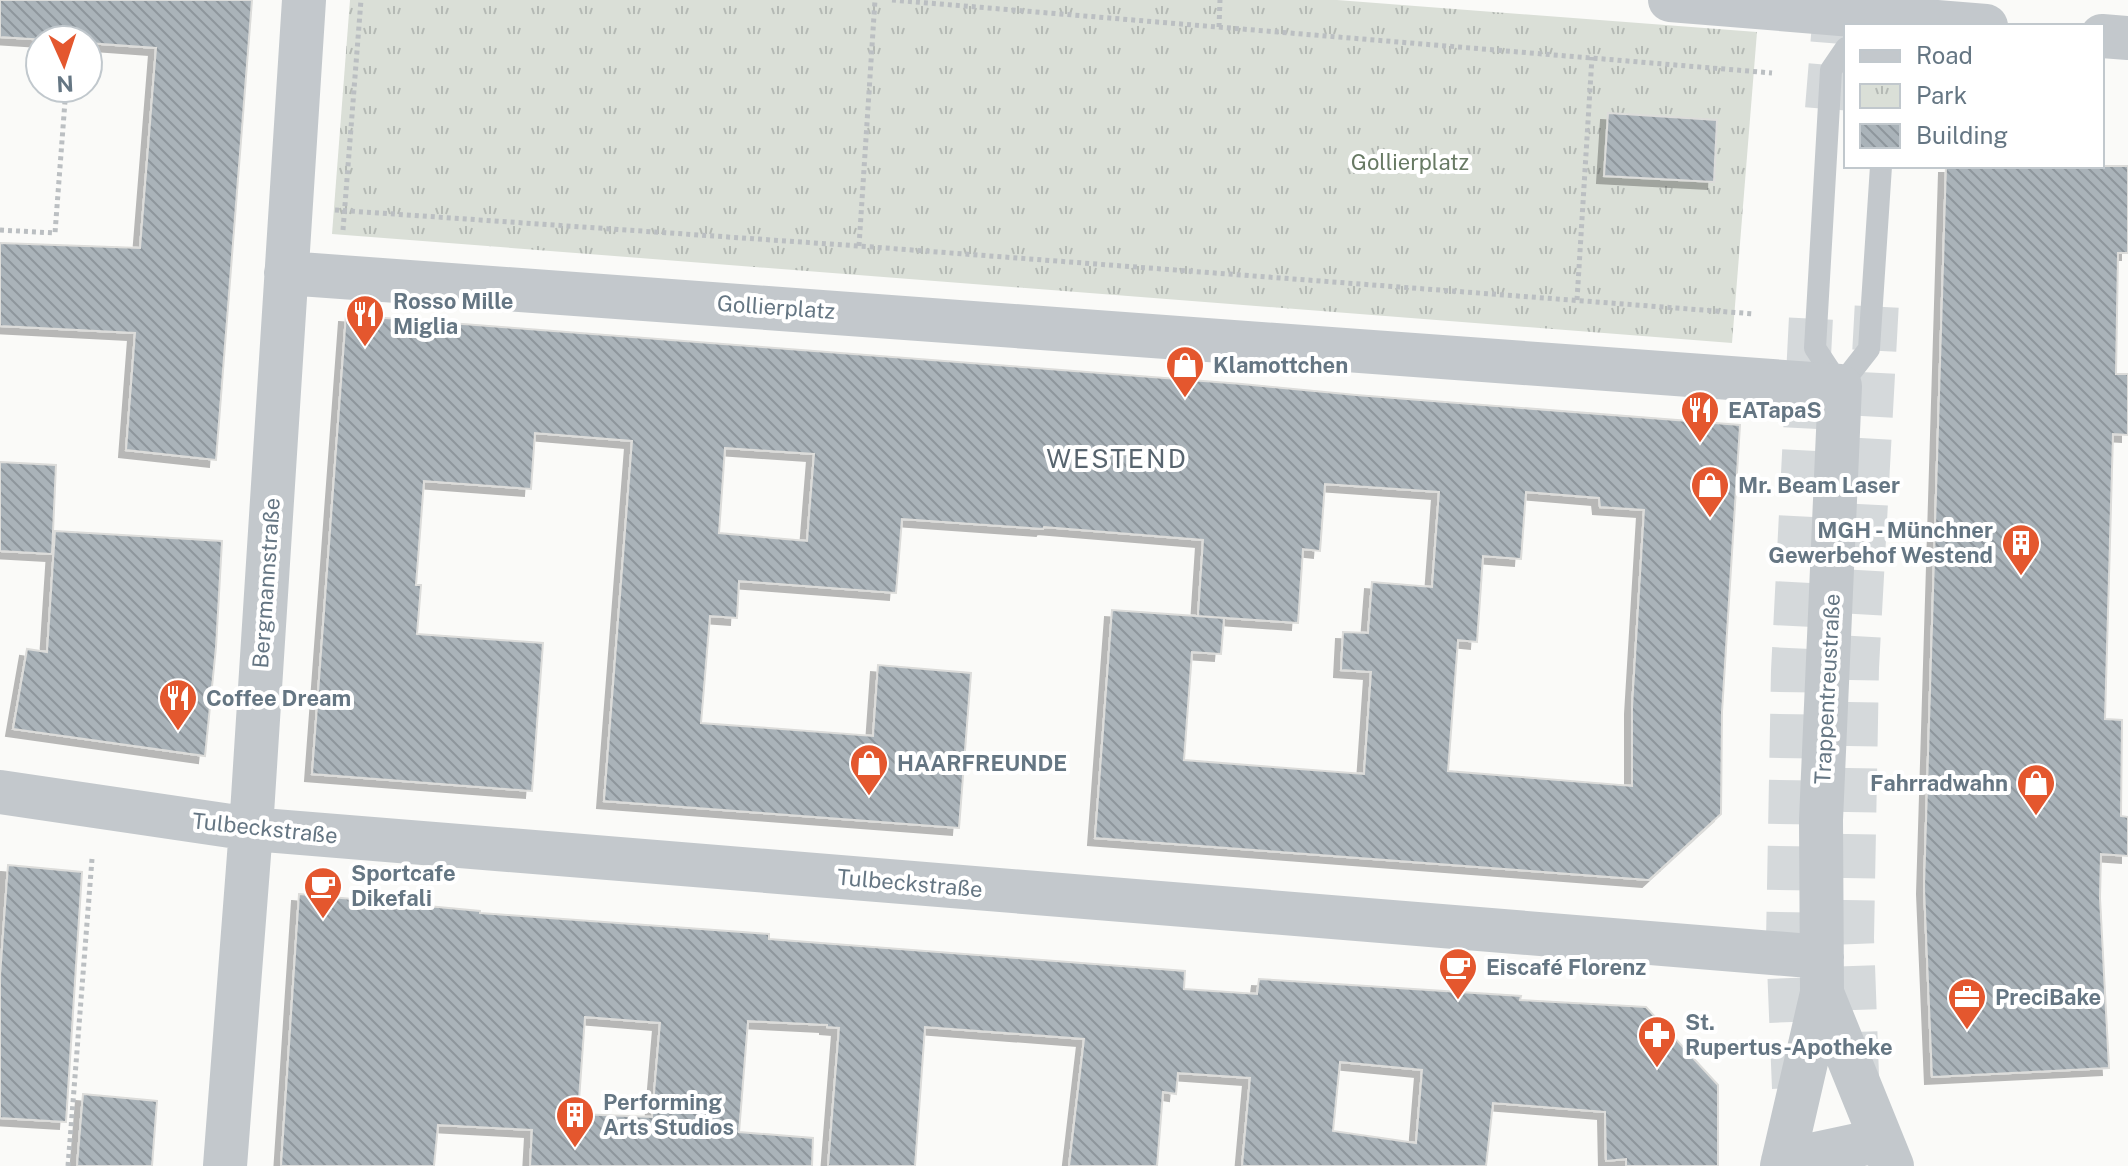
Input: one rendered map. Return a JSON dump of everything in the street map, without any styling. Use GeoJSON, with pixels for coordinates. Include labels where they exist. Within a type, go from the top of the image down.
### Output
{"type":"FeatureCollection","features":[{"type":"Feature","properties":{"kind":"street","name":"Bergmannstraße"},"geometry":{"type":"LineString","coordinates":[[225,1166],[251,829],[304,0]]}},
{"type":"Feature","properties":{"kind":"street"},"geometry":{"type":"LineString","coordinates":[[1670,0],[1862,23],[1903,24]]}},
{"type":"Feature","properties":{"kind":"street"},"geometry":{"type":"LineString","coordinates":[[2104,36],[2128,38]]}},
{"type":"Feature","properties":{"kind":"street","name":"Gollierplatz"},"geometry":{"type":"LineString","coordinates":[[286,273],[1840,386]]}},
{"type":"Feature","properties":{"kind":"street","name":"Trappentreustraße"},"geometry":{"type":"LineString","coordinates":[[1822,975],[1886,1153],[1783,1163],[1822,975],[1821,820],[1840,386]]}},
{"type":"Feature","properties":{"kind":"street","name":"Tulbeckstraße"},"geometry":{"type":"LineString","coordinates":[[0,792],[251,829],[1822,975]]}},
{"type":"Feature","properties":{"kind":"lane"},"geometry":{"type":"LineString","coordinates":[[1844,50],[1831,70],[1815,348],[1840,386],[1869,349],[1881,168]]}},
{"type":"Feature","properties":{"kind":"path"},"geometry":{"type":"LineString","coordinates":[[340,276],[361,0]]}},
{"type":"Feature","properties":{"kind":"path"},"geometry":{"type":"LineString","coordinates":[[859,246],[875,0]]}},
{"type":"Feature","properties":{"kind":"path"},"geometry":{"type":"LineString","coordinates":[[892,0],[1772,73]]}},
{"type":"Feature","properties":{"kind":"path"},"geometry":{"type":"LineString","coordinates":[[1219,27],[1220,0]]}},
{"type":"Feature","properties":{"kind":"path"},"geometry":{"type":"LineString","coordinates":[[1577,300],[1592,57]]}},
{"type":"Feature","properties":{"kind":"path"},"geometry":{"type":"LineString","coordinates":[[0,230],[55,233],[65,104]]}},
{"type":"Feature","properties":{"kind":"path"},"geometry":{"type":"LineString","coordinates":[[290,206],[1755,314]]}},
{"type":"Feature","properties":{"kind":"path"},"geometry":{"type":"LineString","coordinates":[[68,1166],[92,859]]}},
{"type":"Feature","properties":{"kind":"green space","name":"Gollierplatz"},"geometry":{"type":"Polygon","coordinates":[[[350,0],[1337,0],[1757,32],[1732,343],[332,234],[350,0]]]}},
{"type":"Feature","properties":{"kind":"building"},"geometry":{"type":"Polygon","coordinates":[[[0,0],[252,0],[216,460],[126,450],[135,333],[0,326],[0,243],[140,248],[156,48],[104,44],[104,24],[24,24],[24,39],[0,37],[0,0]]]}},
{"type":"Feature","properties":{"kind":"building"},"geometry":{"type":"Polygon","coordinates":[[[1608,113],[1717,120],[1714,182],[1604,176],[1608,113]]]}},
{"type":"Feature","properties":{"kind":"building","name":"MGH - Münchner Gewerbehof Westend"},"geometry":{"type":"Polygon","coordinates":[[[2128,166],[2128,253],[2118,253],[2116,374],[2128,374],[2128,435],[2113,434],[2105,719],[2122,720],[2121,816],[2128,817],[2128,856],[2101,854],[2100,898],[2109,1068],[1932,1077],[1924,887],[1946,168],[2128,166]]]}},
{"type":"Feature","properties":{"kind":"building"},"geometry":{"type":"Polygon","coordinates":[[[346,315],[1740,425],[1722,712],[1721,814],[1649,880],[1095,838],[1112,610],[1224,618],[1221,654],[1192,652],[1184,760],[1364,774],[1371,672],[1341,670],[1343,632],[1368,633],[1372,582],[1432,587],[1439,492],[1325,484],[1320,551],[1303,549],[1298,623],[1198,616],[1203,540],[1044,527],[902,519],[896,593],[739,581],[737,618],[710,616],[701,723],[873,736],[878,665],[971,673],[959,828],[604,801],[632,441],[535,433],[531,489],[424,481],[416,585],[421,585],[417,634],[543,643],[532,791],[312,774],[346,315]],[[725,448],[719,533],[807,541],[814,454],[725,448]],[[1526,492],[1521,559],[1483,556],[1477,642],[1458,640],[1448,771],[1632,786],[1632,707],[1644,510],[1600,507],[1599,498],[1526,492]]]}},
{"type":"Feature","properties":{"kind":"building"},"geometry":{"type":"Polygon","coordinates":[[[0,462],[56,465],[52,554],[0,551],[0,462]]]}},
{"type":"Feature","properties":{"kind":"building"},"geometry":{"type":"Polygon","coordinates":[[[55,531],[222,541],[205,756],[13,729],[27,649],[47,652],[55,531]]]}},
{"type":"Feature","properties":{"kind":"building"},"geometry":{"type":"Polygon","coordinates":[[[8,865],[82,872],[66,1122],[0,1118],[0,976],[8,865]]]}},
{"type":"Feature","properties":{"kind":"building"},"geometry":{"type":"Polygon","coordinates":[[[299,894],[480,913],[769,934],[769,939],[1185,971],[1184,989],[1257,994],[1259,979],[1646,1007],[1718,1085],[1718,1166],[1626,1166],[1626,1159],[1606,1161],[1605,1112],[1493,1103],[1486,1166],[1242,1166],[1250,1078],[1178,1073],[1176,1094],[1163,1092],[1157,1166],[1069,1166],[1084,1039],[925,1027],[915,1166],[828,1166],[839,1028],[748,1021],[739,1132],[813,1138],[812,1166],[530,1166],[532,1130],[438,1125],[434,1166],[281,1166],[299,894]],[[585,1017],[578,1114],[652,1117],[660,1023],[585,1017]],[[1340,1062],[1333,1131],[1416,1143],[1422,1070],[1340,1062]]]}},
{"type":"Feature","properties":{"kind":"building"},"geometry":{"type":"Polygon","coordinates":[[[83,1094],[157,1101],[152,1166],[77,1166],[83,1094]]]}},
{"type":"Feature","properties":{"kind":"tunnel"},"geometry":{"type":"LineString","coordinates":[[1827,109],[1836,0]]}},
{"type":"Feature","properties":{"kind":"tunnel"},"geometry":{"type":"LineString","coordinates":[[1794,1088],[1788,941],[1793,671],[1812,297]]}},
{"type":"Feature","properties":{"kind":"tunnel"},"geometry":{"type":"LineString","coordinates":[[1857,1076],[1852,938],[1857,667],[1877,301]]}},
{"type":"Feature","properties":{"kind":"place","name":"Rosso Mille Miglia"},"geometry":{"type":"Point","coordinates":[365,348]}},
{"type":"Feature","properties":{"kind":"place","name":"Klamottchen"},"geometry":{"type":"Point","coordinates":[1185,399]}},
{"type":"Feature","properties":{"kind":"place","name":"EATapaS"},"geometry":{"type":"Point","coordinates":[1700,444]}},
{"type":"Feature","properties":{"kind":"place","name":"Mr. Beam Laser"},"geometry":{"type":"Point","coordinates":[1710,519]}},
{"type":"Feature","properties":{"kind":"place","name":"MGH - Münchner Gewerbehof Westend"},"geometry":{"type":"Point","coordinates":[2021,577]}},
{"type":"Feature","properties":{"kind":"place","name":"Coffee Dream"},"geometry":{"type":"Point","coordinates":[178,732]}},
{"type":"Feature","properties":{"kind":"place","name":"HAARFREUNDE"},"geometry":{"type":"Point","coordinates":[869,797]}},
{"type":"Feature","properties":{"kind":"place","name":"Fahrradwahn"},"geometry":{"type":"Point","coordinates":[2036,817]}},
{"type":"Feature","properties":{"kind":"place","name":"Sportcafe Dikefali"},"geometry":{"type":"Point","coordinates":[323,920]}},
{"type":"Feature","properties":{"kind":"place","name":"Eiscafé Florenz"},"geometry":{"type":"Point","coordinates":[1458,1001]}},
{"type":"Feature","properties":{"kind":"place","name":"PreciBake"},"geometry":{"type":"Point","coordinates":[1967,1031]}},
{"type":"Feature","properties":{"kind":"place","name":"St. Rupertus-Apotheke"},"geometry":{"type":"Point","coordinates":[1657,1069]}},
{"type":"Feature","properties":{"kind":"place","name":"Performing Arts Studios"},"geometry":{"type":"Point","coordinates":[575,1149]}},
{"type":"Feature","properties":{"kind":"district","name":"WESTEND"},"geometry":{"type":"Point","coordinates":[1117,459]}}]}
